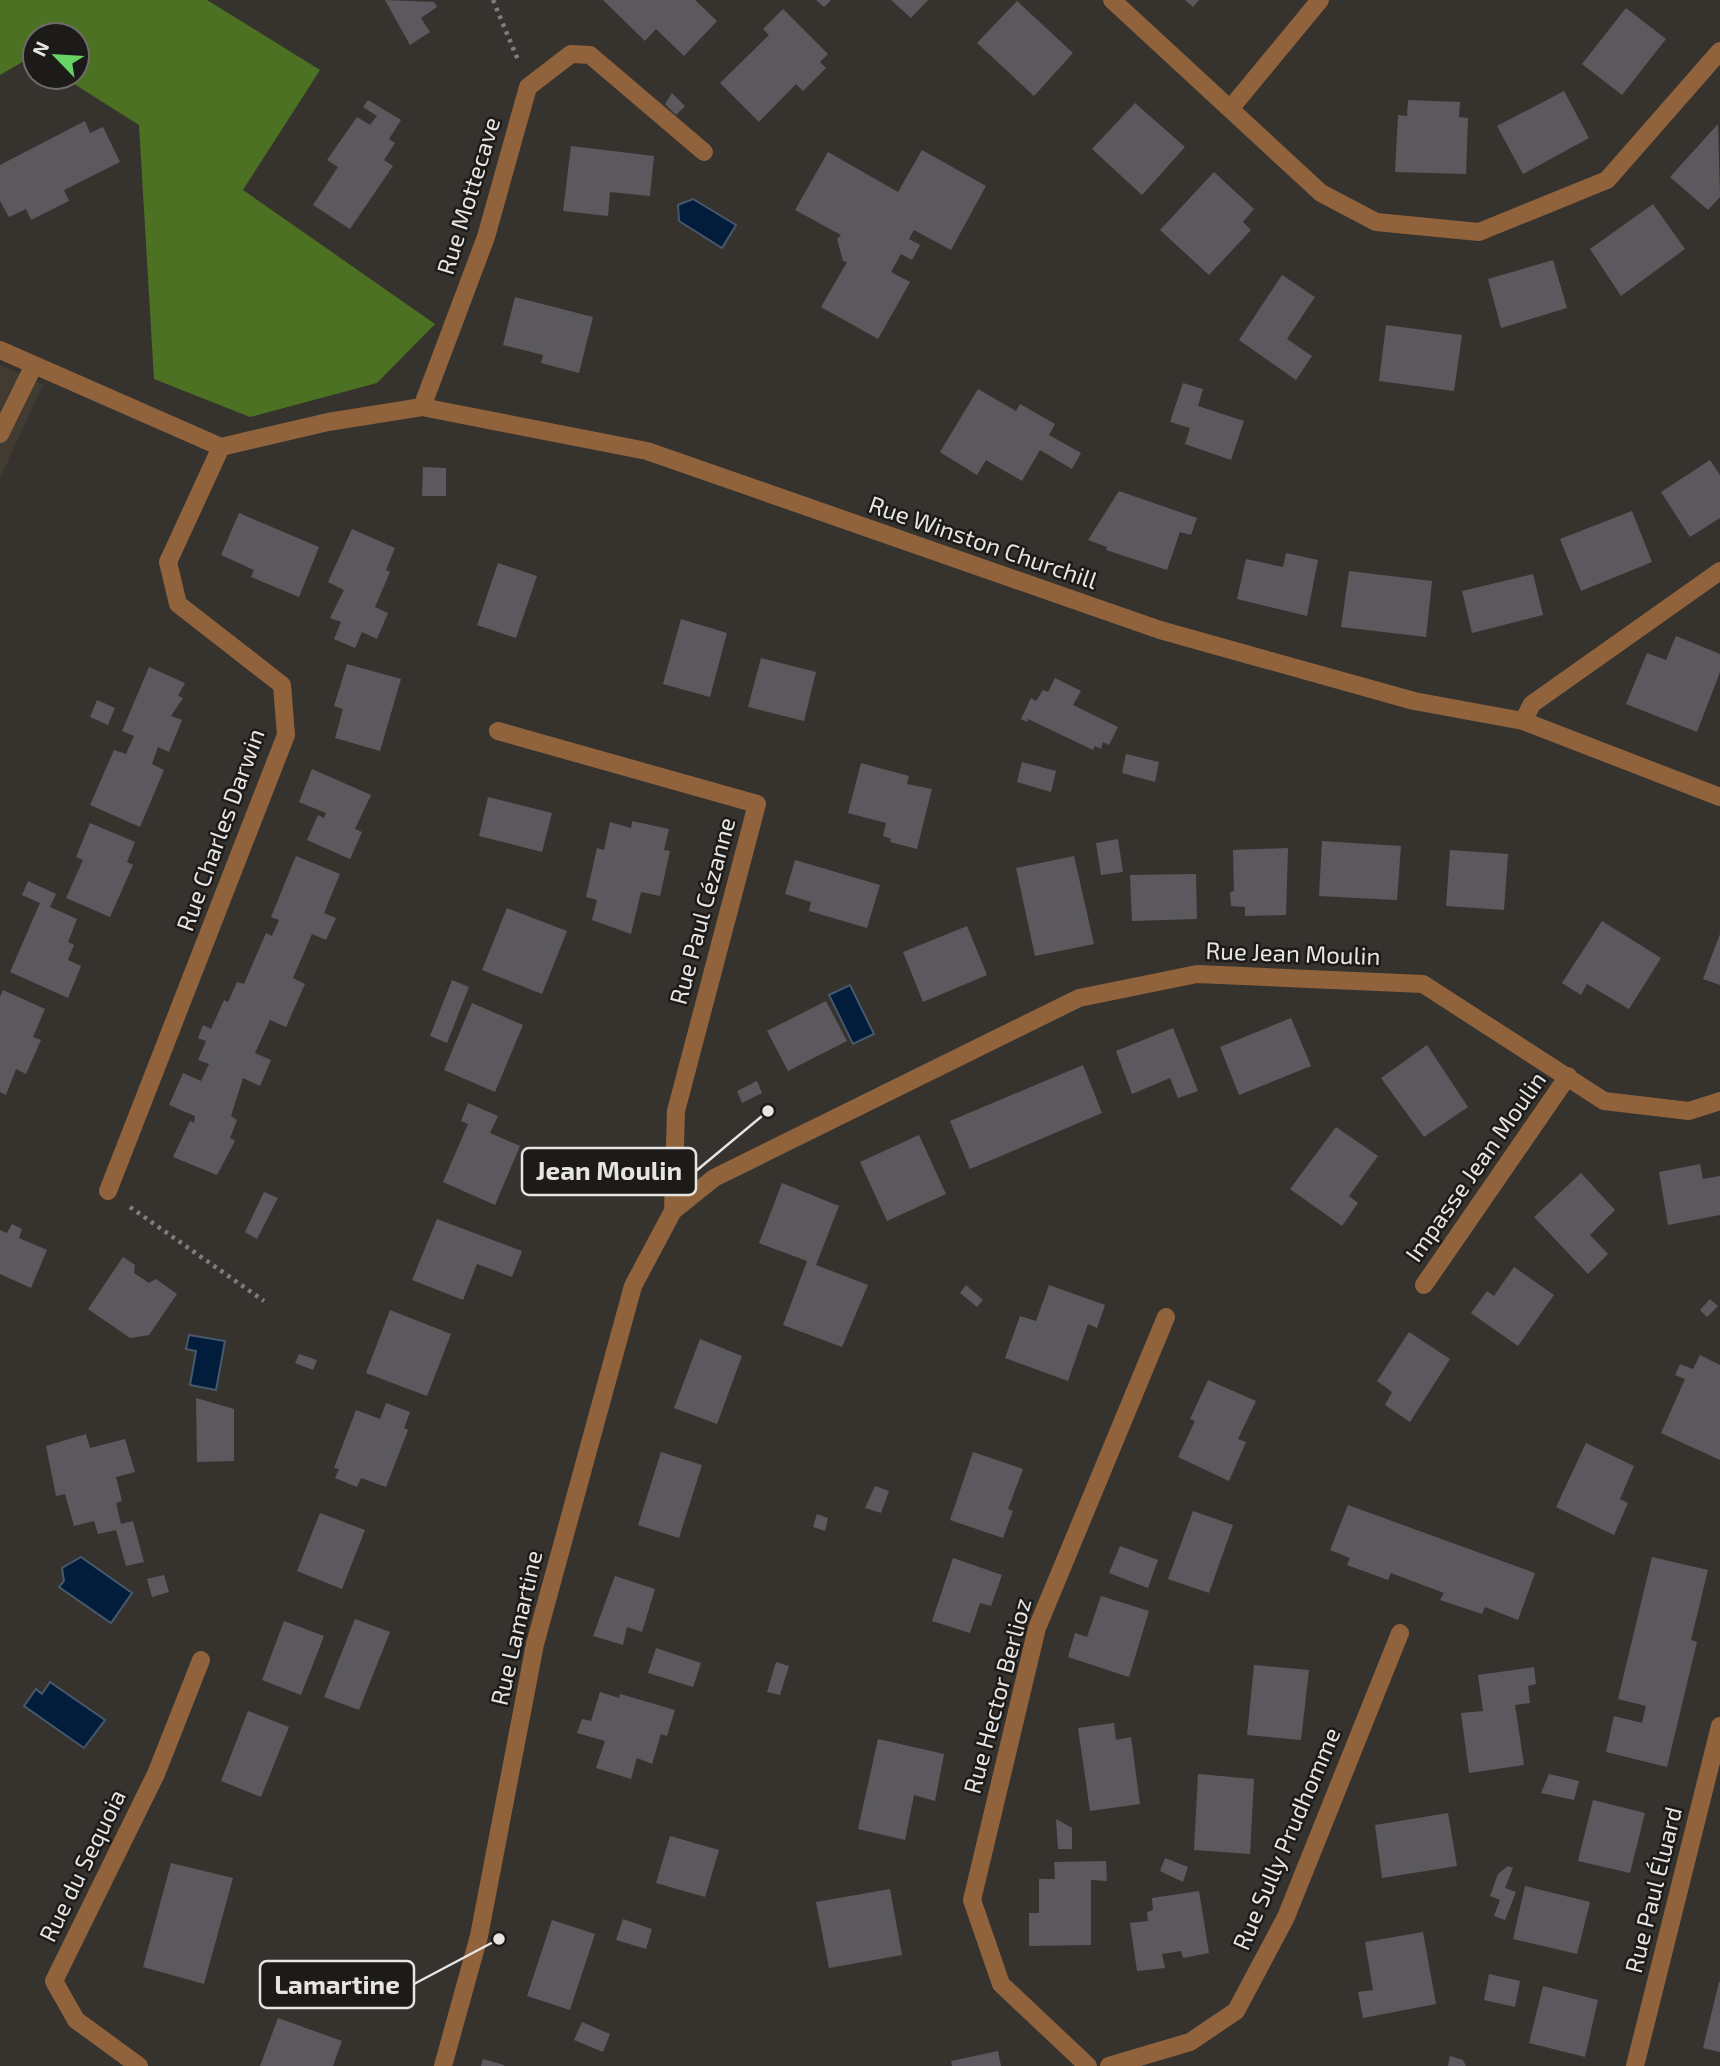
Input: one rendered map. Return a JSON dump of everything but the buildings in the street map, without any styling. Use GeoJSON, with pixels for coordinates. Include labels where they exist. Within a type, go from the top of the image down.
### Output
{"type":"FeatureCollection","features":[{"type":"Feature","properties":{"kind":"street"},"geometry":{"type":"LineString","coordinates":[[1112,0],[1321,193],[1376,222],[1479,232],[1607,180],[1720,51]]}},
{"type":"Feature","properties":{"kind":"street"},"geometry":{"type":"LineString","coordinates":[[1230,109],[1320,0]]}},
{"type":"Feature","properties":{"kind":"street"},"geometry":{"type":"LineString","coordinates":[[528,87],[571,54],[590,55],[704,152]]}},
{"type":"Feature","properties":{"kind":"street","name":"Rue Mottecave"},"geometry":{"type":"LineString","coordinates":[[422,407],[486,237],[528,87]]}},
{"type":"Feature","properties":{"kind":"street"},"geometry":{"type":"LineString","coordinates":[[0,350],[221,447]]}},
{"type":"Feature","properties":{"kind":"street"},"geometry":{"type":"LineString","coordinates":[[0,434],[34,365]]}},
{"type":"Feature","properties":{"kind":"street","name":"Rue Winston Churchill"},"geometry":{"type":"LineString","coordinates":[[221,447],[328,422],[422,407],[647,451],[1160,631],[1413,701],[1524,721],[1720,797]]}},
{"type":"Feature","properties":{"kind":"street","name":"Rue Charles Darwin"},"geometry":{"type":"LineString","coordinates":[[108,1191],[286,735],[282,685],[178,604],[168,562],[221,447]]}},
{"type":"Feature","properties":{"kind":"street"},"geometry":{"type":"LineString","coordinates":[[1524,721],[1532,704],[1720,570]]}},
{"type":"Feature","properties":{"kind":"street","name":"Rue Paul Cézanne"},"geometry":{"type":"LineString","coordinates":[[498,731],[757,804],[676,1111],[673,1211]]}},
{"type":"Feature","properties":{"kind":"street","name":"Rue Jean Moulin"},"geometry":{"type":"LineString","coordinates":[[673,1211],[714,1178],[1079,998],[1197,974],[1423,984],[1604,1101],[1689,1111],[1720,1101]]}},
{"type":"Feature","properties":{"kind":"street","name":"Impasse Jean Moulin"},"geometry":{"type":"LineString","coordinates":[[1424,1285],[1568,1076]]}},
{"type":"Feature","properties":{"kind":"street","name":"Rue Lamartine"},"geometry":{"type":"LineString","coordinates":[[443,2066],[479,1936],[535,1644],[633,1286],[673,1211]]}},
{"type":"Feature","properties":{"kind":"street","name":"Rue Hector Berlioz"},"geometry":{"type":"LineString","coordinates":[[1088,2066],[1001,1984],[972,1900],[1037,1628],[1166,1317]]}},
{"type":"Feature","properties":{"kind":"street","name":"Rue Sully Prudhomme"},"geometry":{"type":"LineString","coordinates":[[1109,2066],[1190,2042],[1236,2011],[1286,1917],[1400,1633]]}},
{"type":"Feature","properties":{"kind":"street","name":"Rue du Sequoia"},"geometry":{"type":"LineString","coordinates":[[139,2066],[76,2020],[54,1981],[156,1774],[201,1660]]}},
{"type":"Feature","properties":{"kind":"street","name":"Rue Paul Éluard"},"geometry":{"type":"LineString","coordinates":[[1634,2066],[1720,1726]]}},
{"type":"Feature","properties":{"kind":"path"},"geometry":{"type":"LineString","coordinates":[[493,0],[528,87]]}},
{"type":"Feature","properties":{"kind":"path"},"geometry":{"type":"LineString","coordinates":[[108,1191],[264,1301]]}},
{"type":"Feature","properties":{"kind":"shaded area"},"geometry":{"type":"Polygon","coordinates":[[[0,365],[43,385],[0,478],[0,365]]]}},
{"type":"Feature","properties":{"kind":"green space"},"geometry":{"type":"Polygon","coordinates":[[[0,0],[207,0],[320,70],[243,190],[435,324],[377,383],[250,417],[154,379],[139,125],[85,91],[91,91],[91,21],[21,21],[21,63],[0,75],[0,0]]]}},
{"type":"Feature","properties":{"kind":"water"},"geometry":{"type":"Polygon","coordinates":[[[693,199],[736,225],[722,248],[679,221],[678,205],[693,199]]]}},
{"type":"Feature","properties":{"kind":"water"},"geometry":{"type":"Polygon","coordinates":[[[850,985],[874,1034],[853,1044],[829,995],[850,985]]]}},
{"type":"Feature","properties":{"kind":"water"},"geometry":{"type":"Polygon","coordinates":[[[189,1335],[225,1341],[216,1390],[190,1385],[196,1351],[186,1349],[189,1335]]]}},
{"type":"Feature","properties":{"kind":"water"},"geometry":{"type":"Polygon","coordinates":[[[81,1557],[132,1593],[111,1623],[59,1587],[64,1581],[62,1568],[81,1557]]]}},
{"type":"Feature","properties":{"kind":"water"},"geometry":{"type":"Polygon","coordinates":[[[50,1682],[105,1720],[84,1748],[24,1706],[36,1689],[42,1694],[50,1682]]]}},
{"type":"Feature","properties":{"kind":"place","name":"Jean Moulin"},"geometry":{"type":"Point","coordinates":[768,1111]}},
{"type":"Feature","properties":{"kind":"place","name":"Lamartine"},"geometry":{"type":"Point","coordinates":[499,1939]}}]}
